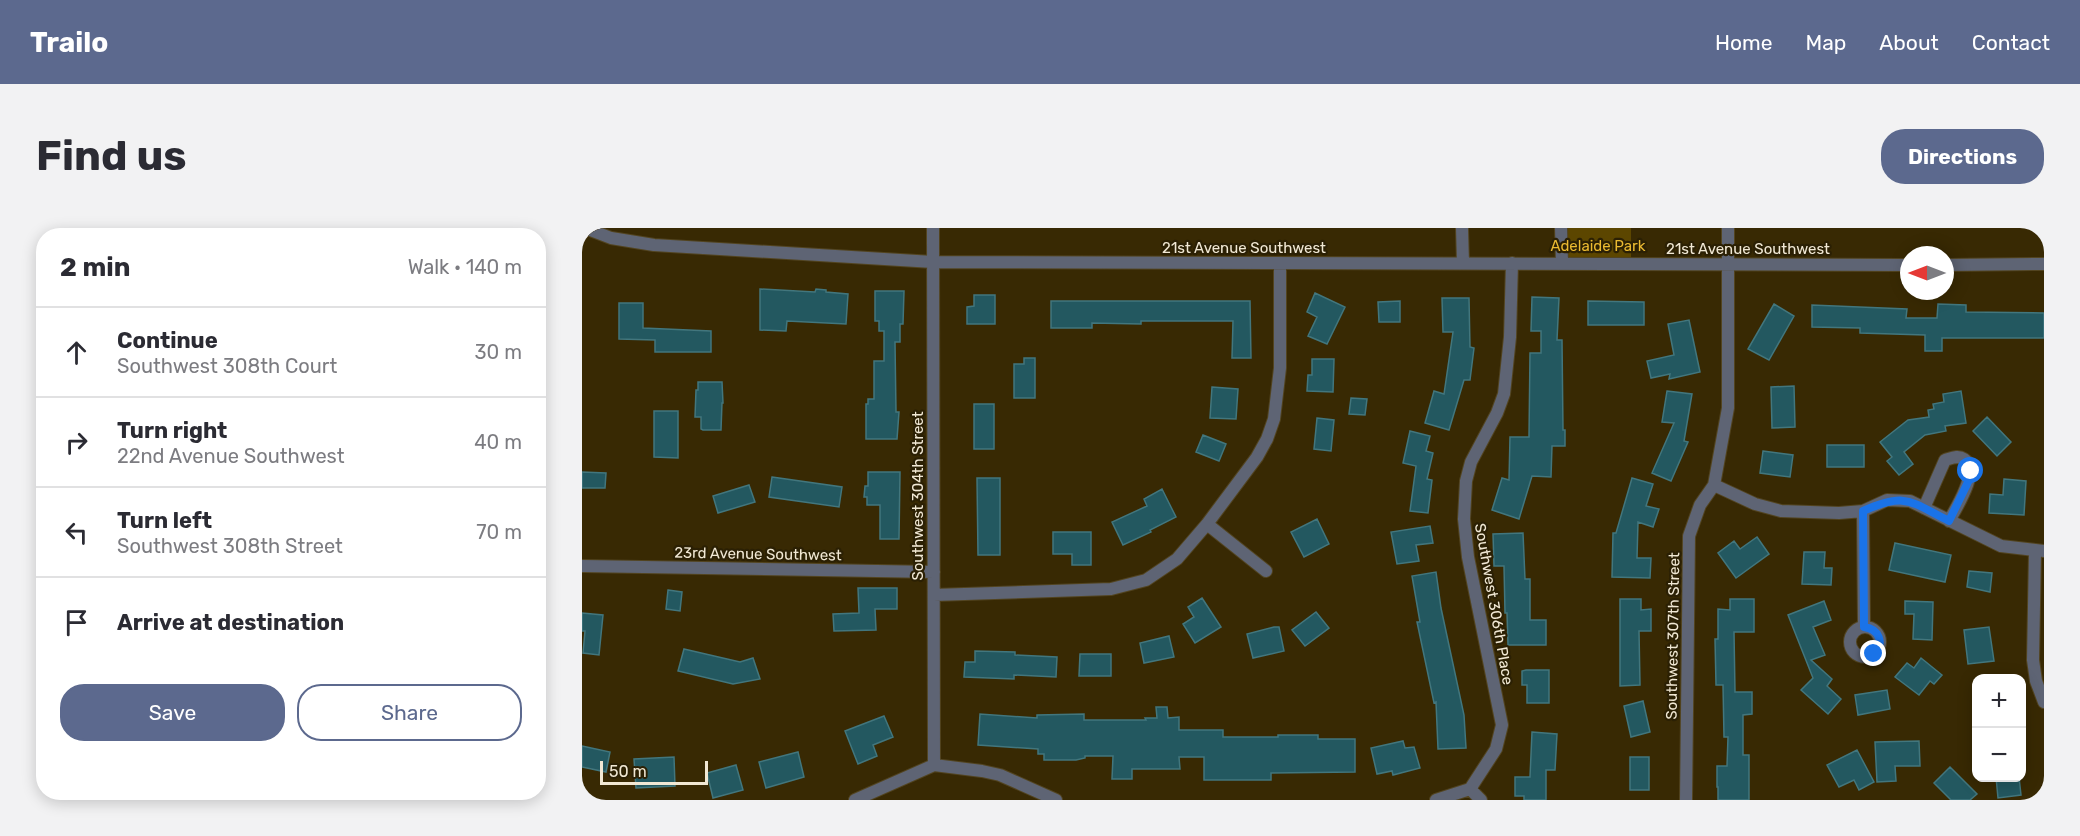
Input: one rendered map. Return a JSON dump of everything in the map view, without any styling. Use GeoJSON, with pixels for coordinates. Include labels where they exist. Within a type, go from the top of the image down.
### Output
{"type":"FeatureCollection","features":[{"type":"Feature","properties":{"kind":"street","name":"Southwest 304th Street"},"geometry":{"type":"LineString","coordinates":[[933,228],[934,765]]}},
{"type":"Feature","properties":{"kind":"street"},"geometry":{"type":"LineString","coordinates":[[1462,228],[1462,263]]}},
{"type":"Feature","properties":{"kind":"street"},"geometry":{"type":"LineString","coordinates":[[1562,228],[1562,263]]}},
{"type":"Feature","properties":{"kind":"street","name":"Southwest 307th Street"},"geometry":{"type":"LineString","coordinates":[[1686,800],[1689,536],[1700,505],[1714,485],[1728,408],[1728,228]]}},
{"type":"Feature","properties":{"kind":"street","name":"21st Avenue Southwest"},"geometry":{"type":"LineString","coordinates":[[584,229],[611,238],[654,245],[933,262],[1900,265]]}},
{"type":"Feature","properties":{"kind":"street"},"geometry":{"type":"LineString","coordinates":[[933,596],[1095,591],[1127,586],[1153,577],[1177,559],[1207,524],[1257,457],[1274,419],[1280,368],[1280,263]]}},
{"type":"Feature","properties":{"kind":"street","name":"Southwest 306th Place"},"geometry":{"type":"LineString","coordinates":[[1470,789],[1496,749],[1502,725],[1468,557],[1464,519],[1466,481],[1471,462],[1504,394],[1510,337],[1512,263]]}},
{"type":"Feature","properties":{"kind":"street"},"geometry":{"type":"LineString","coordinates":[[1954,265],[2044,264]]}},
{"type":"Feature","properties":{"kind":"street"},"geometry":{"type":"LineString","coordinates":[[1924,508],[1945,460],[1954,457],[1965,460],[1970,465],[1970,478],[1949,521]]}},
{"type":"Feature","properties":{"kind":"street"},"geometry":{"type":"LineString","coordinates":[[1714,485],[1755,504],[1781,511],[1839,513],[1863,511],[1887,500],[1910,501],[2001,546],[2039,551],[2033,660],[2036,681],[2044,702]]}},
{"type":"Feature","properties":{"kind":"street"},"geometry":{"type":"LineString","coordinates":[[1863,511],[1864,627]]}},
{"type":"Feature","properties":{"kind":"street"},"geometry":{"type":"LineString","coordinates":[[1207,524],[1266,572]]}},
{"type":"Feature","properties":{"kind":"street","name":"23rd Avenue Southwest"},"geometry":{"type":"LineString","coordinates":[[582,566],[933,572]]}},
{"type":"Feature","properties":{"kind":"street"},"geometry":{"type":"LineString","coordinates":[[855,800],[934,765],[1000,775],[1056,800]]}},
{"type":"Feature","properties":{"kind":"street"},"geometry":{"type":"LineString","coordinates":[[1436,800],[1470,789],[1481,800]]}},
{"type":"Feature","properties":{"kind":"green space","name":"Adelaide Park"},"geometry":{"type":"Polygon","coordinates":[[[1566,228],[1631,228],[1631,263],[1566,263],[1566,228]]]}},
{"type":"Feature","properties":{"kind":"building"},"geometry":{"type":"Polygon","coordinates":[[[760,289],[815,292],[816,289],[848,294],[846,324],[787,321],[786,331],[760,330],[760,289]]]}},
{"type":"Feature","properties":{"kind":"building"},"geometry":{"type":"Polygon","coordinates":[[[875,291],[904,291],[900,342],[895,342],[896,412],[899,412],[897,439],[866,439],[866,404],[868,404],[868,399],[874,399],[874,361],[884,361],[884,331],[879,331],[879,321],[875,321],[875,291]]]}},
{"type":"Feature","properties":{"kind":"building"},"geometry":{"type":"Polygon","coordinates":[[[1315,293],[1345,307],[1327,344],[1308,336],[1317,317],[1307,312],[1315,293]]]}},
{"type":"Feature","properties":{"kind":"building"},"geometry":{"type":"Polygon","coordinates":[[[974,295],[995,295],[995,324],[967,324],[967,307],[974,306],[974,295]]]}},
{"type":"Feature","properties":{"kind":"building"},"geometry":{"type":"Polygon","coordinates":[[[1532,297],[1559,298],[1557,340],[1562,340],[1565,446],[1552,446],[1551,477],[1532,476],[1519,519],[1492,510],[1502,478],[1509,480],[1510,437],[1529,437],[1530,353],[1541,353],[1541,331],[1531,331],[1532,297]]]}},
{"type":"Feature","properties":{"kind":"building"},"geometry":{"type":"Polygon","coordinates":[[[1442,298],[1469,298],[1470,347],[1474,348],[1470,380],[1464,380],[1449,430],[1425,423],[1434,391],[1444,394],[1453,332],[1443,332],[1442,298]]]}},
{"type":"Feature","properties":{"kind":"building"},"geometry":{"type":"Polygon","coordinates":[[[1051,301],[1250,301],[1251,358],[1232,358],[1233,321],[1141,321],[1141,324],[1092,323],[1092,328],[1051,328],[1051,301]]]}},
{"type":"Feature","properties":{"kind":"building"},"geometry":{"type":"Polygon","coordinates":[[[1400,301],[1400,322],[1379,322],[1378,302],[1400,301]]]}},
{"type":"Feature","properties":{"kind":"building"},"geometry":{"type":"Polygon","coordinates":[[[1588,301],[1644,302],[1644,325],[1588,325],[1588,301]]]}},
{"type":"Feature","properties":{"kind":"building"},"geometry":{"type":"Polygon","coordinates":[[[619,303],[643,303],[643,328],[711,331],[711,352],[655,352],[655,340],[619,339],[619,303]]]}},
{"type":"Feature","properties":{"kind":"building"},"geometry":{"type":"Polygon","coordinates":[[[1774,304],[1794,316],[1769,360],[1748,349],[1774,304]]]}},
{"type":"Feature","properties":{"kind":"building"},"geometry":{"type":"Polygon","coordinates":[[[1938,304],[1966,305],[1966,312],[2044,313],[2044,338],[1942,338],[1942,351],[1925,351],[1925,335],[1860,333],[1860,328],[1812,327],[1812,305],[1907,309],[1906,318],[1937,318],[1938,304]]]}},
{"type":"Feature","properties":{"kind":"building"},"geometry":{"type":"Polygon","coordinates":[[[1689,320],[1700,372],[1669,379],[1670,374],[1651,378],[1647,361],[1674,355],[1668,324],[1689,320]]]}},
{"type":"Feature","properties":{"kind":"building"},"geometry":{"type":"Polygon","coordinates":[[[1024,358],[1035,358],[1035,398],[1014,398],[1014,364],[1024,364],[1024,358]]]}},
{"type":"Feature","properties":{"kind":"building"},"geometry":{"type":"Polygon","coordinates":[[[1312,359],[1334,359],[1333,392],[1307,391],[1308,375],[1312,375],[1312,359]]]}},
{"type":"Feature","properties":{"kind":"building"},"geometry":{"type":"Polygon","coordinates":[[[698,382],[722,382],[721,430],[701,429],[701,417],[695,417],[698,382]]]}},
{"type":"Feature","properties":{"kind":"building"},"geometry":{"type":"Polygon","coordinates":[[[1794,386],[1795,427],[1772,428],[1771,387],[1794,386]]]}},
{"type":"Feature","properties":{"kind":"building"},"geometry":{"type":"Polygon","coordinates":[[[1212,387],[1238,389],[1236,419],[1210,418],[1212,387]]]}},
{"type":"Feature","properties":{"kind":"building"},"geometry":{"type":"Polygon","coordinates":[[[1667,391],[1692,394],[1684,441],[1688,442],[1671,481],[1652,473],[1674,423],[1662,422],[1667,391]]]}},
{"type":"Feature","properties":{"kind":"building"},"geometry":{"type":"Polygon","coordinates":[[[1961,391],[1966,423],[1945,426],[1946,431],[1925,435],[1904,452],[1913,464],[1899,475],[1887,461],[1892,457],[1880,442],[1908,420],[1929,417],[1928,410],[1934,409],[1933,404],[1944,402],[1943,394],[1961,391]]]}},
{"type":"Feature","properties":{"kind":"building"},"geometry":{"type":"Polygon","coordinates":[[[1351,398],[1367,399],[1365,415],[1349,414],[1351,398]]]}},
{"type":"Feature","properties":{"kind":"building"},"geometry":{"type":"Polygon","coordinates":[[[974,404],[994,404],[994,449],[974,449],[974,404]]]}},
{"type":"Feature","properties":{"kind":"building"},"geometry":{"type":"Polygon","coordinates":[[[654,411],[678,411],[678,458],[654,457],[654,411]]]}},
{"type":"Feature","properties":{"kind":"building"},"geometry":{"type":"Polygon","coordinates":[[[1987,417],[2011,442],[1997,456],[1973,431],[1987,417]]]}},
{"type":"Feature","properties":{"kind":"building"},"geometry":{"type":"Polygon","coordinates":[[[1317,418],[1334,420],[1331,451],[1314,449],[1317,418]]]}},
{"type":"Feature","properties":{"kind":"building"},"geometry":{"type":"Polygon","coordinates":[[[1410,431],[1430,436],[1426,451],[1433,453],[1427,479],[1432,480],[1428,513],[1410,511],[1416,466],[1403,463],[1410,431]]]}},
{"type":"Feature","properties":{"kind":"building"},"geometry":{"type":"Polygon","coordinates":[[[1203,435],[1226,444],[1219,461],[1196,452],[1203,435]]]}},
{"type":"Feature","properties":{"kind":"building"},"geometry":{"type":"Polygon","coordinates":[[[1827,445],[1864,445],[1864,467],[1827,467],[1827,445]]]}},
{"type":"Feature","properties":{"kind":"building"},"geometry":{"type":"Polygon","coordinates":[[[1763,451],[1793,455],[1790,477],[1760,473],[1763,451]]]}},
{"type":"Feature","properties":{"kind":"building"},"geometry":{"type":"Polygon","coordinates":[[[582,472],[606,473],[605,488],[582,488],[582,472]]]}},
{"type":"Feature","properties":{"kind":"building"},"geometry":{"type":"Polygon","coordinates":[[[868,472],[900,472],[899,539],[880,539],[880,505],[867,505],[867,497],[864,497],[865,486],[868,486],[868,472]]]}},
{"type":"Feature","properties":{"kind":"building"},"geometry":{"type":"Polygon","coordinates":[[[772,477],[842,487],[839,507],[769,497],[772,477]]]}},
{"type":"Feature","properties":{"kind":"building"},"geometry":{"type":"Polygon","coordinates":[[[977,478],[1000,478],[1000,555],[978,555],[977,478]]]}},
{"type":"Feature","properties":{"kind":"building"},"geometry":{"type":"Polygon","coordinates":[[[1632,478],[1653,484],[1646,506],[1659,509],[1653,527],[1638,522],[1637,558],[1651,558],[1650,578],[1612,577],[1613,533],[1616,533],[1632,478]]]}},
{"type":"Feature","properties":{"kind":"building"},"geometry":{"type":"Polygon","coordinates":[[[2004,479],[2026,481],[2024,515],[1989,513],[1990,494],[2003,495],[2004,479]]]}},
{"type":"Feature","properties":{"kind":"building"},"geometry":{"type":"Polygon","coordinates":[[[749,485],[755,502],[718,513],[713,496],[749,485]]]}},
{"type":"Feature","properties":{"kind":"building"},"geometry":{"type":"Polygon","coordinates":[[[1162,489],[1176,517],[1123,545],[1112,522],[1147,506],[1144,499],[1162,489]]]}},
{"type":"Feature","properties":{"kind":"building"},"geometry":{"type":"Polygon","coordinates":[[[1317,519],[1329,544],[1304,557],[1291,532],[1317,519]]]}},
{"type":"Feature","properties":{"kind":"building"},"geometry":{"type":"Polygon","coordinates":[[[1430,526],[1433,543],[1416,545],[1419,561],[1397,564],[1391,532],[1430,526]]]}},
{"type":"Feature","properties":{"kind":"building"},"geometry":{"type":"Polygon","coordinates":[[[1053,532],[1091,532],[1091,565],[1072,565],[1072,554],[1053,554],[1053,532]]]}},
{"type":"Feature","properties":{"kind":"building"},"geometry":{"type":"Polygon","coordinates":[[[1523,533],[1525,579],[1530,579],[1530,620],[1546,620],[1546,645],[1508,645],[1504,566],[1494,566],[1493,534],[1523,533]]]}},
{"type":"Feature","properties":{"kind":"building"},"geometry":{"type":"Polygon","coordinates":[[[1757,537],[1769,554],[1736,578],[1718,553],[1734,541],[1740,549],[1757,537]]]}},
{"type":"Feature","properties":{"kind":"building"},"geometry":{"type":"Polygon","coordinates":[[[1895,543],[1951,555],[1945,582],[1889,570],[1895,543]]]}},
{"type":"Feature","properties":{"kind":"building"},"geometry":{"type":"Polygon","coordinates":[[[1804,552],[1825,552],[1824,568],[1832,568],[1831,585],[1802,584],[1804,552]]]}},
{"type":"Feature","properties":{"kind":"building"},"geometry":{"type":"Polygon","coordinates":[[[1969,571],[1992,573],[1990,592],[1967,587],[1969,571]]]}},
{"type":"Feature","properties":{"kind":"building"},"geometry":{"type":"Polygon","coordinates":[[[1436,572],[1441,608],[1464,715],[1466,748],[1438,749],[1436,702],[1434,703],[1417,622],[1420,622],[1412,576],[1436,572]]]}},
{"type":"Feature","properties":{"kind":"building"},"geometry":{"type":"Polygon","coordinates":[[[858,588],[897,588],[897,609],[875,609],[876,630],[834,631],[833,614],[859,613],[858,588]]]}},
{"type":"Feature","properties":{"kind":"building"},"geometry":{"type":"Polygon","coordinates":[[[668,590],[682,592],[680,611],[666,609],[668,590]]]}},
{"type":"Feature","properties":{"kind":"building"},"geometry":{"type":"Polygon","coordinates":[[[1202,598],[1221,627],[1195,643],[1183,624],[1194,617],[1188,607],[1202,598]]]}},
{"type":"Feature","properties":{"kind":"building"},"geometry":{"type":"Polygon","coordinates":[[[1620,599],[1641,599],[1641,610],[1651,609],[1651,631],[1639,631],[1640,685],[1620,686],[1620,599]]]}},
{"type":"Feature","properties":{"kind":"building"},"geometry":{"type":"Polygon","coordinates":[[[1730,599],[1754,599],[1754,632],[1734,632],[1735,692],[1752,692],[1752,714],[1743,715],[1743,755],[1749,755],[1749,800],[1718,800],[1717,766],[1727,766],[1728,737],[1724,737],[1723,685],[1716,685],[1715,639],[1718,639],[1718,609],[1730,610],[1730,599]]]}},
{"type":"Feature","properties":{"kind":"building"},"geometry":{"type":"Polygon","coordinates":[[[1824,601],[1831,620],[1813,627],[1825,655],[1811,660],[1832,679],[1827,686],[1841,699],[1828,714],[1801,690],[1813,678],[1788,615],[1824,601]]]}},
{"type":"Feature","properties":{"kind":"building"},"geometry":{"type":"Polygon","coordinates":[[[1905,601],[1933,602],[1932,640],[1913,639],[1914,614],[1905,614],[1905,601]]]}},
{"type":"Feature","properties":{"kind":"building"},"geometry":{"type":"Polygon","coordinates":[[[1316,612],[1329,628],[1305,646],[1292,630],[1316,612]]]}},
{"type":"Feature","properties":{"kind":"building"},"geometry":{"type":"Polygon","coordinates":[[[582,613],[603,615],[599,655],[583,653],[585,631],[582,631],[582,613]]]}},
{"type":"Feature","properties":{"kind":"building"},"geometry":{"type":"Polygon","coordinates":[[[1279,627],[1284,651],[1253,658],[1247,634],[1279,627]]]}},
{"type":"Feature","properties":{"kind":"building"},"geometry":{"type":"Polygon","coordinates":[[[1989,627],[1994,661],[1968,664],[1964,630],[1989,627]]]}},
{"type":"Feature","properties":{"kind":"building"},"geometry":{"type":"Polygon","coordinates":[[[1169,636],[1174,657],[1144,663],[1140,643],[1169,636]]]}},
{"type":"Feature","properties":{"kind":"building"},"geometry":{"type":"Polygon","coordinates":[[[684,649],[740,662],[753,658],[760,679],[733,684],[678,671],[684,649]]]}},
{"type":"Feature","properties":{"kind":"building"},"geometry":{"type":"Polygon","coordinates":[[[975,651],[1015,652],[1015,655],[1057,657],[1056,677],[1014,675],[1014,679],[964,677],[965,662],[975,662],[975,651]]]}},
{"type":"Feature","properties":{"kind":"building"},"geometry":{"type":"Polygon","coordinates":[[[1080,654],[1111,654],[1111,676],[1079,676],[1080,654]]]}},
{"type":"Feature","properties":{"kind":"building"},"geometry":{"type":"Polygon","coordinates":[[[1921,658],[1942,675],[1934,684],[1930,681],[1919,695],[1895,677],[1907,663],[1914,668],[1921,658]]]}},
{"type":"Feature","properties":{"kind":"building"},"geometry":{"type":"Polygon","coordinates":[[[1549,670],[1549,703],[1527,703],[1527,685],[1522,685],[1522,671],[1549,670]]]}},
{"type":"Feature","properties":{"kind":"building"},"geometry":{"type":"Polygon","coordinates":[[[1887,690],[1890,709],[1858,715],[1855,695],[1887,690]]]}},
{"type":"Feature","properties":{"kind":"building"},"geometry":{"type":"Polygon","coordinates":[[[1643,701],[1650,732],[1631,737],[1624,706],[1643,701]]]}},
{"type":"Feature","properties":{"kind":"building"},"geometry":{"type":"Polygon","coordinates":[[[1156,707],[1167,707],[1168,718],[1179,717],[1179,730],[1223,730],[1223,737],[1318,735],[1318,739],[1355,739],[1355,772],[1271,773],[1271,780],[1204,780],[1204,757],[1179,757],[1180,769],[1132,769],[1132,779],[1112,779],[1113,756],[1085,756],[1085,758],[1076,760],[1044,760],[1044,754],[1038,754],[1038,749],[978,745],[980,714],[1037,718],[1037,715],[1084,714],[1084,720],[1146,720],[1145,718],[1157,718],[1156,707]]]}},
{"type":"Feature","properties":{"kind":"building"},"geometry":{"type":"Polygon","coordinates":[[[884,716],[893,737],[873,745],[877,756],[858,764],[845,731],[884,716]]]}},
{"type":"Feature","properties":{"kind":"building"},"geometry":{"type":"Polygon","coordinates":[[[1532,732],[1557,734],[1555,770],[1546,770],[1546,800],[1524,800],[1524,796],[1515,796],[1515,777],[1530,777],[1532,732]]]}},
{"type":"Feature","properties":{"kind":"building"},"geometry":{"type":"Polygon","coordinates":[[[1403,741],[1405,748],[1414,747],[1420,768],[1393,775],[1392,771],[1377,774],[1371,748],[1403,741]]]}},
{"type":"Feature","properties":{"kind":"building"},"geometry":{"type":"Polygon","coordinates":[[[1919,741],[1920,766],[1895,766],[1896,781],[1877,782],[1875,742],[1919,741]]]}},
{"type":"Feature","properties":{"kind":"building"},"geometry":{"type":"Polygon","coordinates":[[[582,746],[610,752],[606,772],[582,767],[582,746]]]}},
{"type":"Feature","properties":{"kind":"building"},"geometry":{"type":"Polygon","coordinates":[[[1857,750],[1874,782],[1859,790],[1854,780],[1839,787],[1827,765],[1857,750]]]}},
{"type":"Feature","properties":{"kind":"building"},"geometry":{"type":"Polygon","coordinates":[[[798,752],[804,777],[766,788],[759,762],[798,752]]]}},
{"type":"Feature","properties":{"kind":"building"},"geometry":{"type":"Polygon","coordinates":[[[674,757],[675,786],[636,788],[634,759],[674,757]]]}},
{"type":"Feature","properties":{"kind":"building"},"geometry":{"type":"Polygon","coordinates":[[[1630,757],[1649,757],[1649,790],[1630,790],[1630,757]]]}},
{"type":"Feature","properties":{"kind":"building"},"geometry":{"type":"Polygon","coordinates":[[[736,765],[743,790],[713,798],[707,773],[736,765]]]}},
{"type":"Feature","properties":{"kind":"building"},"geometry":{"type":"Polygon","coordinates":[[[1950,767],[1977,794],[1970,800],[1951,800],[1934,783],[1950,767]]]}},
{"type":"Feature","properties":{"kind":"building"},"geometry":{"type":"Polygon","coordinates":[[[1996,782],[2020,782],[2021,795],[1998,798],[1996,782]]]}},
{"type":"Feature","properties":{"kind":"route"},"geometry":{"type":"LineString","coordinates":[[1874,654],[1880,646],[1880,637],[1873,629],[1864,627],[1863,511],[1887,500],[1899,499],[1910,501],[1949,521],[1970,478],[1971,471]]}}]}
